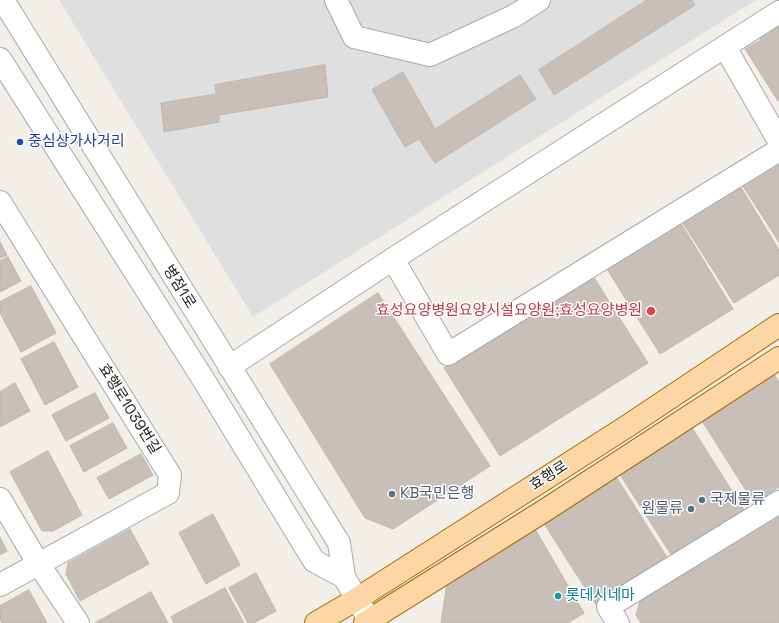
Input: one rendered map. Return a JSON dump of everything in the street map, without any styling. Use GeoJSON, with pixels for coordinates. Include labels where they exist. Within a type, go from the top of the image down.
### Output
{"type":"FeatureCollection","features":[{"type":"Feature","properties":{"kind":"main road","name":"효행로"},"geometry":{"type":"LineString","coordinates":[[316,623],[357,599],[626,426],[779,325]]}},
{"type":"Feature","properties":{"kind":"main road","name":"효행로"},"geometry":{"type":"LineString","coordinates":[[368,622],[547,509],[779,358]]}},
{"type":"Feature","properties":{"kind":"street","name":"병점1로"},"geometry":{"type":"LineString","coordinates":[[3,0],[339,543],[344,577],[368,622]]}},
{"type":"Feature","properties":{"kind":"street"},"geometry":{"type":"LineString","coordinates":[[336,0],[354,38],[430,55],[512,8],[539,0]]}},
{"type":"Feature","properties":{"kind":"street"},"geometry":{"type":"LineString","coordinates":[[229,367],[393,259],[779,12]]}},
{"type":"Feature","properties":{"kind":"street"},"geometry":{"type":"LineString","coordinates":[[725,47],[779,141]]}},
{"type":"Feature","properties":{"kind":"street","name":"병점1로"},"geometry":{"type":"LineString","coordinates":[[0,60],[205,382],[314,561],[344,577]]}},
{"type":"Feature","properties":{"kind":"street"},"geometry":{"type":"LineString","coordinates":[[393,259],[448,354],[779,150]]}},
{"type":"Feature","properties":{"kind":"street","name":"효행로1039번길"},"geometry":{"type":"LineString","coordinates":[[0,202],[170,475],[168,493],[38,564]]}},
{"type":"Feature","properties":{"kind":"street"},"geometry":{"type":"LineString","coordinates":[[0,499],[38,564],[78,623]]}},
{"type":"Feature","properties":{"kind":"street"},"geometry":{"type":"LineString","coordinates":[[618,623],[608,607],[779,502]]}},
{"type":"Feature","properties":{"kind":"street"},"geometry":{"type":"LineString","coordinates":[[0,585],[38,564]]}},
{"type":"Feature","properties":{"kind":"shaded area"},"geometry":{"type":"Polygon","coordinates":[[[59,0],[756,0],[253,317],[59,0]]]}},
{"type":"Feature","properties":{"kind":"building"},"geometry":{"type":"Polygon","coordinates":[[[647,0],[692,0],[695,5],[554,95],[539,70],[647,0]]]}},
{"type":"Feature","properties":{"kind":"building"},"geometry":{"type":"Polygon","coordinates":[[[779,20],[778,101],[745,49],[761,40],[758,33],[779,20]]]}},
{"type":"Feature","properties":{"kind":"building"},"geometry":{"type":"Polygon","coordinates":[[[325,65],[328,97],[219,115],[219,122],[164,132],[161,103],[216,94],[215,85],[325,65]]]}},
{"type":"Feature","properties":{"kind":"building"},"geometry":{"type":"Polygon","coordinates":[[[403,72],[435,129],[520,75],[536,99],[435,163],[419,139],[405,147],[372,90],[403,72]]]}},
{"type":"Feature","properties":{"kind":"building"},"geometry":{"type":"Polygon","coordinates":[[[779,153],[779,242],[739,180],[779,153]]]}},
{"type":"Feature","properties":{"kind":"building"},"geometry":{"type":"Polygon","coordinates":[[[739,184],[779,250],[779,275],[734,303],[681,220],[739,184]]]}},
{"type":"Feature","properties":{"kind":"building"},"geometry":{"type":"Polygon","coordinates":[[[679,220],[733,309],[660,354],[605,266],[679,220]]]}},
{"type":"Feature","properties":{"kind":"building"},"geometry":{"type":"Polygon","coordinates":[[[0,242],[7,255],[0,258],[0,242]]]}},
{"type":"Feature","properties":{"kind":"building"},"geometry":{"type":"Polygon","coordinates":[[[8,257],[21,281],[0,292],[0,261],[8,257]]]}},
{"type":"Feature","properties":{"kind":"building"},"geometry":{"type":"Polygon","coordinates":[[[593,276],[648,363],[500,456],[444,368],[593,276]]]}},
{"type":"Feature","properties":{"kind":"building"},"geometry":{"type":"Polygon","coordinates":[[[31,286],[56,333],[21,352],[0,313],[0,302],[31,286]]]}},
{"type":"Feature","properties":{"kind":"building"},"geometry":{"type":"Polygon","coordinates":[[[378,293],[490,466],[393,529],[365,518],[270,364],[378,293]]]}},
{"type":"Feature","properties":{"kind":"building"},"geometry":{"type":"Polygon","coordinates":[[[54,342],[78,387],[45,405],[21,359],[54,342]]]}},
{"type":"Feature","properties":{"kind":"building"},"geometry":{"type":"Polygon","coordinates":[[[773,373],[779,382],[779,487],[754,503],[702,421],[773,373]]]}},
{"type":"Feature","properties":{"kind":"building"},"geometry":{"type":"Polygon","coordinates":[[[15,383],[30,411],[0,427],[0,392],[15,383]]]}},
{"type":"Feature","properties":{"kind":"building"},"geometry":{"type":"Polygon","coordinates":[[[95,393],[109,418],[66,441],[52,415],[95,393]]]}},
{"type":"Feature","properties":{"kind":"building"},"geometry":{"type":"Polygon","coordinates":[[[113,423],[127,448],[84,472],[70,446],[113,423]]]}},
{"type":"Feature","properties":{"kind":"building"},"geometry":{"type":"Polygon","coordinates":[[[691,426],[744,510],[672,556],[619,473],[691,426]]]}},
{"type":"Feature","properties":{"kind":"building"},"geometry":{"type":"Polygon","coordinates":[[[48,451],[82,515],[53,531],[42,531],[10,472],[48,451]]]}},
{"type":"Feature","properties":{"kind":"building"},"geometry":{"type":"Polygon","coordinates":[[[141,454],[153,475],[109,499],[97,478],[141,454]]]}},
{"type":"Feature","properties":{"kind":"building"},"geometry":{"type":"Polygon","coordinates":[[[615,475],[668,559],[596,605],[543,522],[615,475]]]}},
{"type":"Feature","properties":{"kind":"building"},"geometry":{"type":"Polygon","coordinates":[[[779,512],[779,623],[641,623],[636,615],[641,598],[779,512]]]}},
{"type":"Feature","properties":{"kind":"building"},"geometry":{"type":"Polygon","coordinates":[[[213,514],[240,565],[206,584],[179,533],[213,514]]]}},
{"type":"Feature","properties":{"kind":"building"},"geometry":{"type":"Polygon","coordinates":[[[130,529],[149,564],[80,601],[66,574],[68,563],[130,529]]]}},
{"type":"Feature","properties":{"kind":"building"},"geometry":{"type":"Polygon","coordinates":[[[535,529],[584,613],[568,623],[441,623],[447,583],[535,529]]]}},
{"type":"Feature","properties":{"kind":"building"},"geometry":{"type":"Polygon","coordinates":[[[0,537],[7,551],[0,555],[0,537]]]}},
{"type":"Feature","properties":{"kind":"building"},"geometry":{"type":"Polygon","coordinates":[[[256,573],[276,611],[254,623],[248,623],[229,588],[256,573]]]}},
{"type":"Feature","properties":{"kind":"building"},"geometry":{"type":"Polygon","coordinates":[[[225,588],[244,623],[174,623],[171,617],[225,588]]]}},
{"type":"Feature","properties":{"kind":"building"},"geometry":{"type":"Polygon","coordinates":[[[29,590],[47,623],[2,623],[0,619],[0,606],[29,590]]]}},
{"type":"Feature","properties":{"kind":"building"},"geometry":{"type":"Polygon","coordinates":[[[151,592],[168,623],[95,623],[151,592]]]}},
{"type":"Feature","properties":{"kind":"place","name":"중심상가사거리"},"geometry":{"type":"Point","coordinates":[20,142]}},
{"type":"Feature","properties":{"kind":"place","name":"효성요양병원요양시설요양원;효성요양병원"},"geometry":{"type":"Point","coordinates":[651,311]}},
{"type":"Feature","properties":{"kind":"place","name":"KB국민은행"},"geometry":{"type":"Point","coordinates":[392,494]}},
{"type":"Feature","properties":{"kind":"place","name":"국제물류"},"geometry":{"type":"Point","coordinates":[702,500]}},
{"type":"Feature","properties":{"kind":"place","name":"원물류"},"geometry":{"type":"Point","coordinates":[691,509]}},
{"type":"Feature","properties":{"kind":"place","name":"롯데시네마"},"geometry":{"type":"Point","coordinates":[558,596]}}]}
